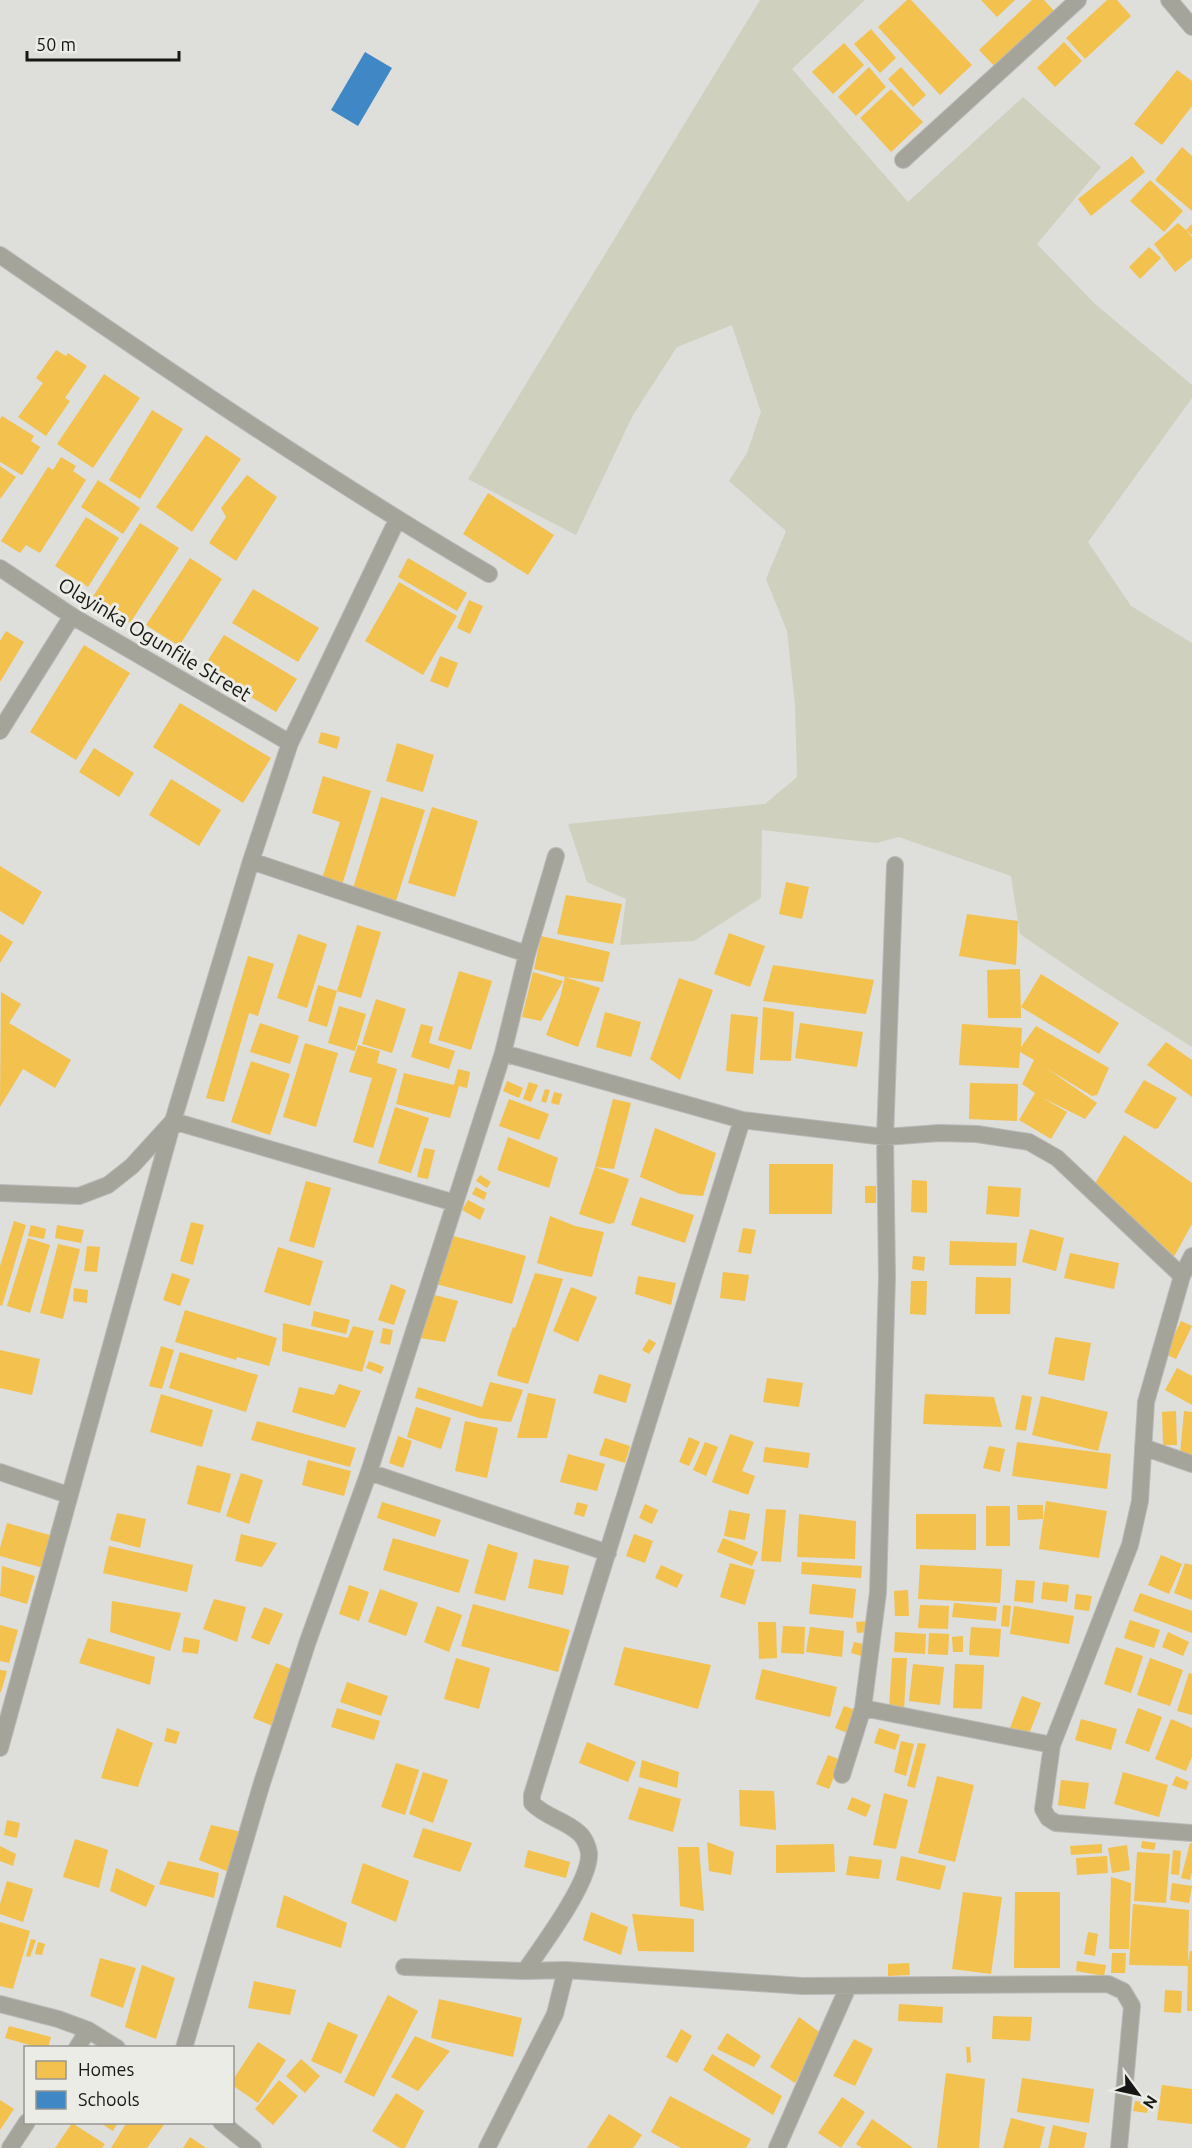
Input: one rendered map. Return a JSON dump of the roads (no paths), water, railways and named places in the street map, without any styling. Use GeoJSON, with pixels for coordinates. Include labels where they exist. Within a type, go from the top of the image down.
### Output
{"type":"FeatureCollection","features":[{"type":"Feature","properties":{"kind":"street"},"geometry":{"type":"LineString","coordinates":[[903,160],[1078,0]]}},
{"type":"Feature","properties":{"kind":"street"},"geometry":{"type":"LineString","coordinates":[[1169,0],[1192,27]]}},
{"type":"Feature","properties":{"kind":"street"},"geometry":{"type":"LineString","coordinates":[[0,255],[136,349],[398,520],[489,574]]}},
{"type":"Feature","properties":{"kind":"street"},"geometry":{"type":"LineString","coordinates":[[1,1741],[173,1120],[251,861],[291,742],[398,520]]}},
{"type":"Feature","properties":{"kind":"street","name":"Olayinka Ogunfile Street"},"geometry":{"type":"LineString","coordinates":[[0,568],[72,616],[291,742]]}},
{"type":"Feature","properties":{"kind":"street"},"geometry":{"type":"LineString","coordinates":[[0,731],[72,616]]}},
{"type":"Feature","properties":{"kind":"street"},"geometry":{"type":"LineString","coordinates":[[185,2046],[261,1786],[308,1641],[369,1472],[502,1053],[527,954],[556,856]]}},
{"type":"Feature","properties":{"kind":"street"},"geometry":{"type":"LineString","coordinates":[[251,861],[527,954]]}},
{"type":"Feature","properties":{"kind":"street"},"geometry":{"type":"LineString","coordinates":[[842,1775],[863,1708],[878,1592],[887,1277],[885,1137],[895,864]]}},
{"type":"Feature","properties":{"kind":"street"},"geometry":{"type":"LineString","coordinates":[[502,1053],[742,1120],[885,1137],[939,1133],[977,1134],[1029,1142],[1057,1158],[1182,1276]]}},
{"type":"Feature","properties":{"kind":"street"},"geometry":{"type":"LineString","coordinates":[[0,1193],[79,1196],[108,1185],[132,1166],[173,1120]]}},
{"type":"Feature","properties":{"kind":"street"},"geometry":{"type":"LineString","coordinates":[[173,1120],[455,1203]]}},
{"type":"Feature","properties":{"kind":"street"},"geometry":{"type":"LineString","coordinates":[[525,1971],[570,1902],[585,1873],[589,1855],[580,1833],[538,1810],[532,1803],[532,1795],[742,1120]]}},
{"type":"Feature","properties":{"kind":"street"},"geometry":{"type":"LineString","coordinates":[[1192,1256],[1182,1276],[1146,1402],[1140,1501],[1130,1545],[1052,1745],[1043,1809],[1048,1818],[1056,1823],[1192,1833]]}},
{"type":"Feature","properties":{"kind":"street"},"geometry":{"type":"LineString","coordinates":[[1143,1447],[1192,1464]]}},
{"type":"Feature","properties":{"kind":"street"},"geometry":{"type":"LineString","coordinates":[[0,1472],[68,1495]]}},
{"type":"Feature","properties":{"kind":"street"},"geometry":{"type":"LineString","coordinates":[[369,1472],[608,1552]]}},
{"type":"Feature","properties":{"kind":"street"},"geometry":{"type":"LineString","coordinates":[[863,1708],[1052,1745]]}},
{"type":"Feature","properties":{"kind":"street"},"geometry":{"type":"LineString","coordinates":[[404,1967],[566,1970],[802,1986],[1108,1984],[1123,1990],[1132,2006],[1119,2148]]}},
{"type":"Feature","properties":{"kind":"street"},"geometry":{"type":"LineString","coordinates":[[487,2148],[555,2014],[566,1970]]}},
{"type":"Feature","properties":{"kind":"street"},"geometry":{"type":"LineString","coordinates":[[777,2148],[848,1987]]}},
{"type":"Feature","properties":{"kind":"street"},"geometry":{"type":"LineString","coordinates":[[0,2004],[58,2019],[88,2030],[114,2046]]}},
{"type":"Feature","properties":{"kind":"street"},"geometry":{"type":"LineString","coordinates":[[78,2046],[88,2030]]}},
{"type":"Feature","properties":{"kind":"street"},"geometry":{"type":"LineString","coordinates":[[10,2148],[26,2124]]}},
{"type":"Feature","properties":{"kind":"street"},"geometry":{"type":"LineString","coordinates":[[223,2124],[253,2148]]}}]}
